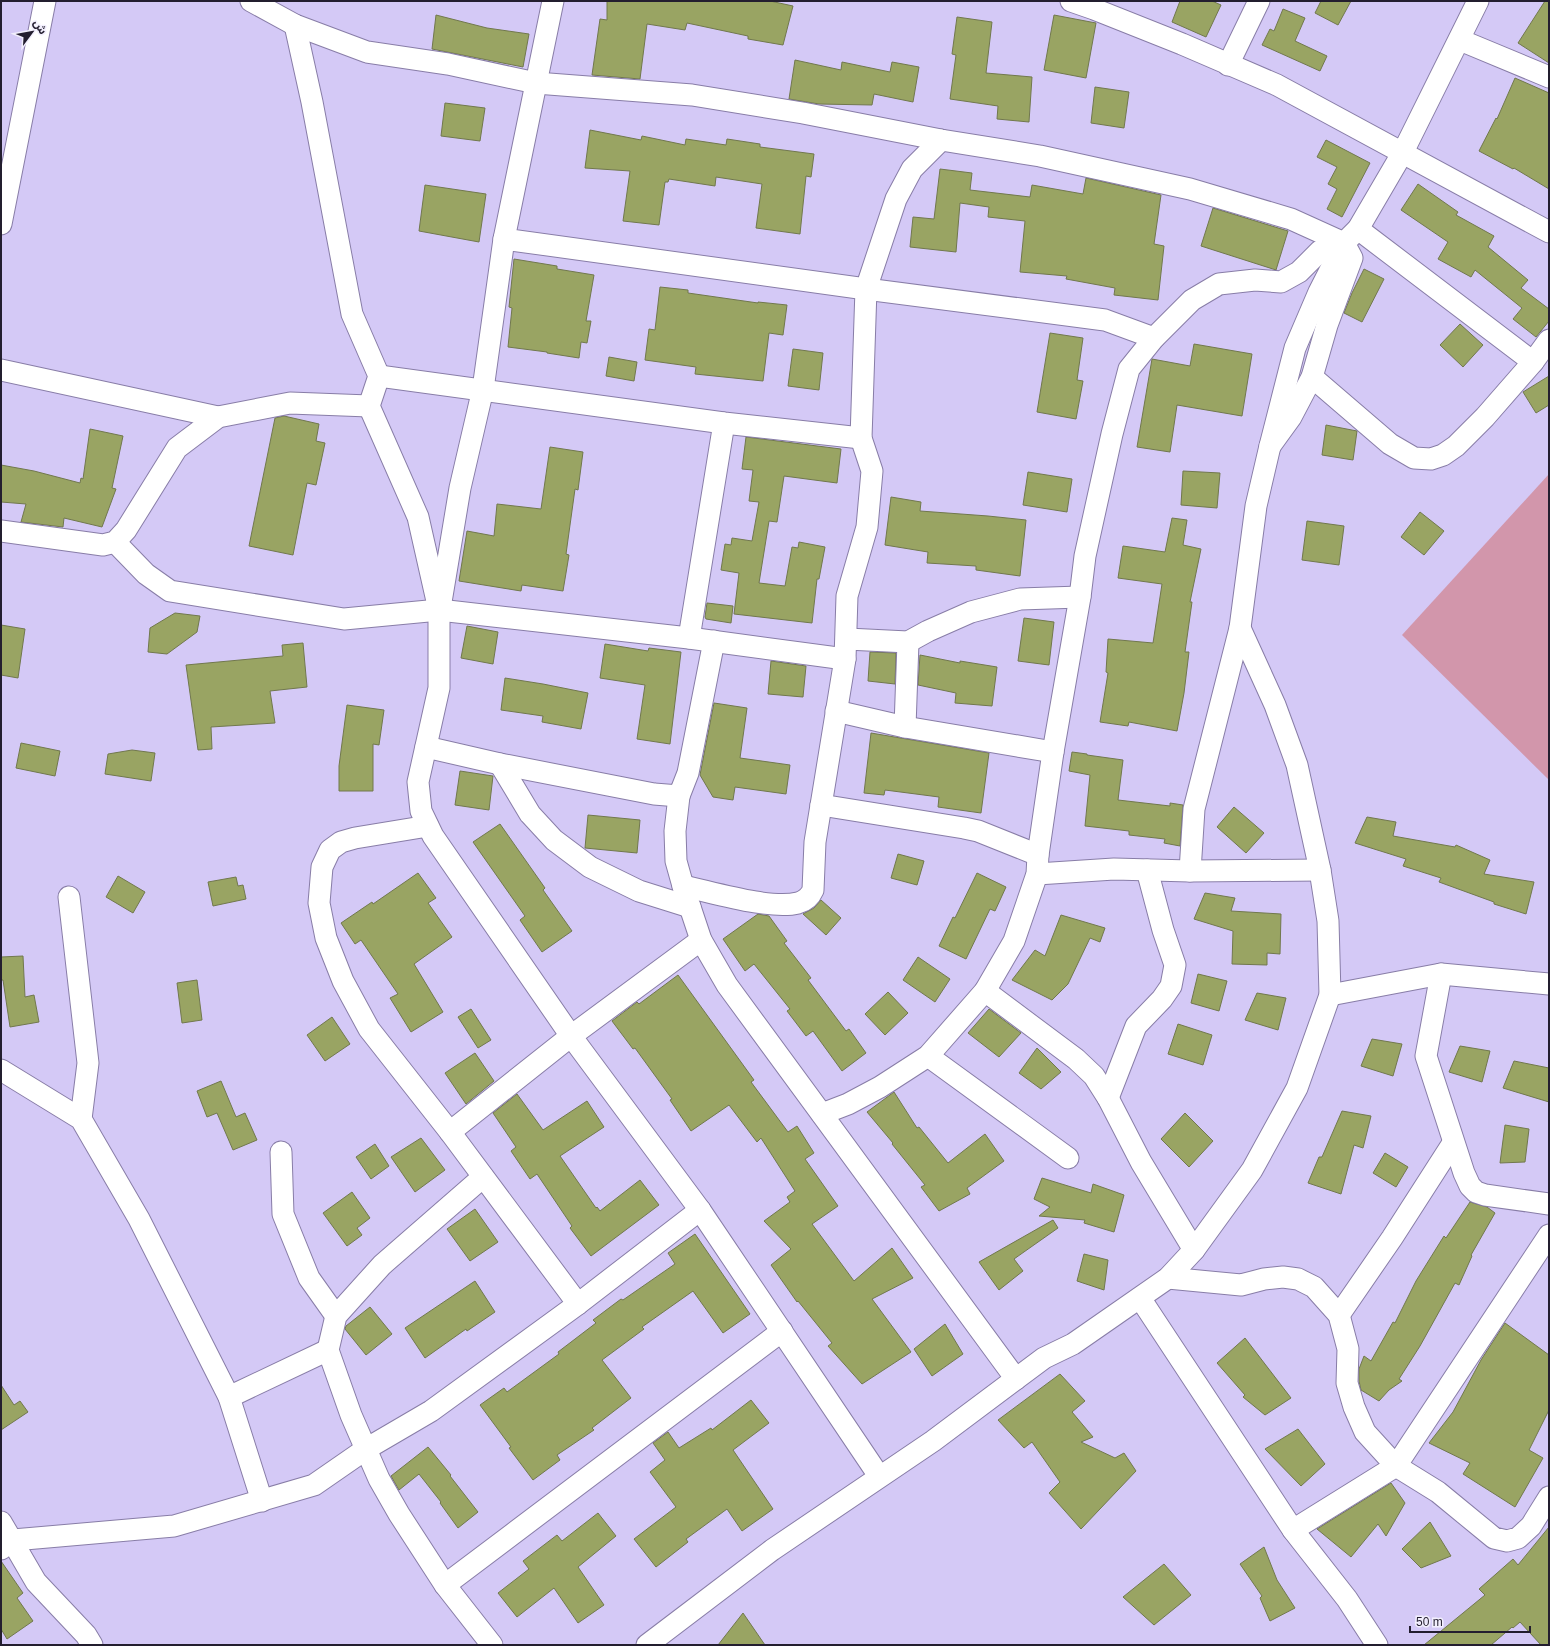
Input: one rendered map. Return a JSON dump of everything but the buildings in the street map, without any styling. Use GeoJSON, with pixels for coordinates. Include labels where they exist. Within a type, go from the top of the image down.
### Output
{"type":"FeatureCollection","features":[{"type":"Feature","properties":{"kind":"street"},"geometry":{"type":"LineString","coordinates":[[1,224],[45,1]]}},
{"type":"Feature","properties":{"kind":"street"},"geometry":{"type":"LineString","coordinates":[[251,1],[295,25],[367,52],[448,64],[536,83],[692,94],[803,113],[942,140],[1040,156],[1190,189],[1351,236],[1532,362]]}},
{"type":"Feature","properties":{"kind":"street"},"geometry":{"type":"LineString","coordinates":[[553,1],[504,239],[483,389],[460,488],[439,610],[439,688],[418,782],[421,811],[433,836],[571,1036],[700,1210],[879,1476]]}},
{"type":"Feature","properties":{"kind":"street"},"geometry":{"type":"LineString","coordinates":[[1071,1],[1160,36],[1277,86],[1403,152],[1549,232]]}},
{"type":"Feature","properties":{"kind":"street"},"geometry":{"type":"LineString","coordinates":[[1228,65],[1259,1]]}},
{"type":"Feature","properties":{"kind":"street"},"geometry":{"type":"LineString","coordinates":[[1190,871],[1194,809],[1240,628],[1256,506],[1295,348],[1319,292],[1351,236],[1403,152],[1460,40],[1478,1]]}},
{"type":"Feature","properties":{"kind":"street"},"geometry":{"type":"LineString","coordinates":[[295,25],[326,175],[352,314],[379,376],[369,406],[418,517],[439,610]]}},
{"type":"Feature","properties":{"kind":"street"},"geometry":{"type":"LineString","coordinates":[[1460,40],[1549,77]]}},
{"type":"Feature","properties":{"kind":"street"},"geometry":{"type":"LineString","coordinates":[[683,886],[779,905],[798,903],[806,900],[813,890],[815,842],[845,659],[847,638],[847,596],[867,527],[872,471],[861,438],[866,289],[896,199],[912,169],[942,140]]}},
{"type":"Feature","properties":{"kind":"street"},"geometry":{"type":"LineString","coordinates":[[822,1114],[848,1104],[873,1091],[928,1056],[985,991],[1014,941],[1038,864],[1053,752],[1080,597],[1085,556],[1112,434],[1129,369],[1154,338],[1192,300],[1220,284],[1255,280],[1281,282],[1299,272],[1320,251],[1351,236]]}},
{"type":"Feature","properties":{"kind":"street"},"geometry":{"type":"LineString","coordinates":[[1270,446],[1291,417],[1312,377],[1327,325],[1352,258],[1351,236]]}},
{"type":"Feature","properties":{"kind":"street"},"geometry":{"type":"LineString","coordinates":[[504,239],[866,289],[1105,320],[1154,338]]}},
{"type":"Feature","properties":{"kind":"street"},"geometry":{"type":"LineString","coordinates":[[1312,377],[1390,444],[1414,458],[1431,459],[1443,455],[1456,446],[1485,417],[1549,340]]}},
{"type":"Feature","properties":{"kind":"street"},"geometry":{"type":"LineString","coordinates":[[1,370],[218,417],[290,403],[369,406]]}},
{"type":"Feature","properties":{"kind":"street"},"geometry":{"type":"LineString","coordinates":[[379,376],[724,423],[861,438]]}},
{"type":"Feature","properties":{"kind":"street"},"geometry":{"type":"LineString","coordinates":[[1,531],[103,545],[115,542],[126,530],[177,448],[218,417]]}},
{"type":"Feature","properties":{"kind":"street"},"geometry":{"type":"LineString","coordinates":[[688,638],[724,423]]}},
{"type":"Feature","properties":{"kind":"street"},"geometry":{"type":"LineString","coordinates":[[115,542],[146,574],[170,591],[344,619],[439,610],[714,641],[845,659]]}},
{"type":"Feature","properties":{"kind":"street"},"geometry":{"type":"LineString","coordinates":[[847,638],[908,642],[928,631],[971,612],[1020,598],[1080,597]]}},
{"type":"Feature","properties":{"kind":"street"},"geometry":{"type":"LineString","coordinates":[[655,1643],[772,1550],[879,1476],[933,1441],[1044,1358],[1073,1344],[1168,1278],[1194,1250],[1252,1170],[1297,1088],[1330,995],[1328,921],[1320,870],[1297,765],[1275,705],[1240,628]]}},
{"type":"Feature","properties":{"kind":"street"},"geometry":{"type":"LineString","coordinates":[[714,641],[688,773],[679,796],[675,831],[676,861],[701,940],[727,985],[1016,1379]]}},
{"type":"Feature","properties":{"kind":"street"},"geometry":{"type":"LineString","coordinates":[[904,727],[908,642]]}},
{"type":"Feature","properties":{"kind":"street"},"geometry":{"type":"LineString","coordinates":[[836,711],[904,727],[1053,752]]}},
{"type":"Feature","properties":{"kind":"street"},"geometry":{"type":"LineString","coordinates":[[426,746],[500,764],[654,794],[679,796]]}},
{"type":"Feature","properties":{"kind":"street"},"geometry":{"type":"LineString","coordinates":[[500,764],[530,814],[554,840],[590,867],[639,891],[690,907]]}},
{"type":"Feature","properties":{"kind":"street"},"geometry":{"type":"LineString","coordinates":[[821,804],[971,829],[1038,864],[1114,870],[1320,870]]}},
{"type":"Feature","properties":{"kind":"street"},"geometry":{"type":"LineString","coordinates":[[428,826],[355,838],[341,842],[330,850],[322,867],[319,903],[326,938],[343,981],[369,1029],[450,1132],[578,1304]]}},
{"type":"Feature","properties":{"kind":"street"},"geometry":{"type":"LineString","coordinates":[[1108,1098],[1136,1026],[1162,999],[1172,986],[1175,965],[1163,930],[1147,870]]}},
{"type":"Feature","properties":{"kind":"street"},"geometry":{"type":"LineString","coordinates":[[69,897],[88,1063],[81,1119]]}},
{"type":"Feature","properties":{"kind":"street"},"geometry":{"type":"LineString","coordinates":[[450,1132],[571,1036],[701,940]]}},
{"type":"Feature","properties":{"kind":"street"},"geometry":{"type":"LineString","coordinates":[[1330,995],[1442,974],[1549,984]]}},
{"type":"Feature","properties":{"kind":"street"},"geometry":{"type":"LineString","coordinates":[[1442,974],[1426,1056],[1453,1143],[1470,1186],[1476,1192],[1485,1195],[1549,1204]]}},
{"type":"Feature","properties":{"kind":"street"},"geometry":{"type":"LineString","coordinates":[[985,991],[1076,1059],[1094,1076],[1108,1098],[1141,1162],[1194,1250]]}},
{"type":"Feature","properties":{"kind":"street"},"geometry":{"type":"LineString","coordinates":[[928,1056],[1068,1158]]}},
{"type":"Feature","properties":{"kind":"street"},"geometry":{"type":"LineString","coordinates":[[1,1070],[81,1119],[139,1220],[229,1397],[262,1501]]}},
{"type":"Feature","properties":{"kind":"street"},"geometry":{"type":"LineString","coordinates":[[1339,1315],[1392,1238],[1453,1143]]}},
{"type":"Feature","properties":{"kind":"street"},"geometry":{"type":"LineString","coordinates":[[281,1152],[283,1214],[309,1278],[336,1316]]}},
{"type":"Feature","properties":{"kind":"street"},"geometry":{"type":"LineString","coordinates":[[483,1177],[382,1265],[336,1316],[328,1350],[351,1415],[379,1479],[399,1514],[444,1585],[492,1645]]}},
{"type":"Feature","properties":{"kind":"street"},"geometry":{"type":"LineString","coordinates":[[7,1544],[174,1526],[314,1485],[366,1449],[431,1412],[578,1304],[700,1210]]}},
{"type":"Feature","properties":{"kind":"street"},"geometry":{"type":"LineString","coordinates":[[1293,1530],[1396,1466],[1549,1235]]}},
{"type":"Feature","properties":{"kind":"street"},"geometry":{"type":"LineString","coordinates":[[1168,1278],[1241,1285],[1264,1279],[1283,1277],[1298,1279],[1314,1286],[1339,1315],[1348,1349],[1347,1382],[1354,1407],[1366,1432],[1396,1466],[1438,1492],[1494,1538],[1507,1541],[1518,1538],[1531,1526],[1549,1497]]}},
{"type":"Feature","properties":{"kind":"street"},"geometry":{"type":"LineString","coordinates":[[1140,1298],[1293,1530],[1347,1599],[1378,1645]]}},
{"type":"Feature","properties":{"kind":"street"},"geometry":{"type":"LineString","coordinates":[[444,1585],[782,1331]]}},
{"type":"Feature","properties":{"kind":"street"},"geometry":{"type":"LineString","coordinates":[[229,1397],[328,1350]]}},
{"type":"Feature","properties":{"kind":"street"},"geometry":{"type":"LineString","coordinates":[[1,1522],[7,1544],[36,1582],[86,1635],[92,1645]]}},
{"type":"Feature","properties":{"kind":"shaded area"},"geometry":{"type":"Polygon","coordinates":[[[1549,474],[1549,780],[1402,635],[1549,474]]]}}]}
